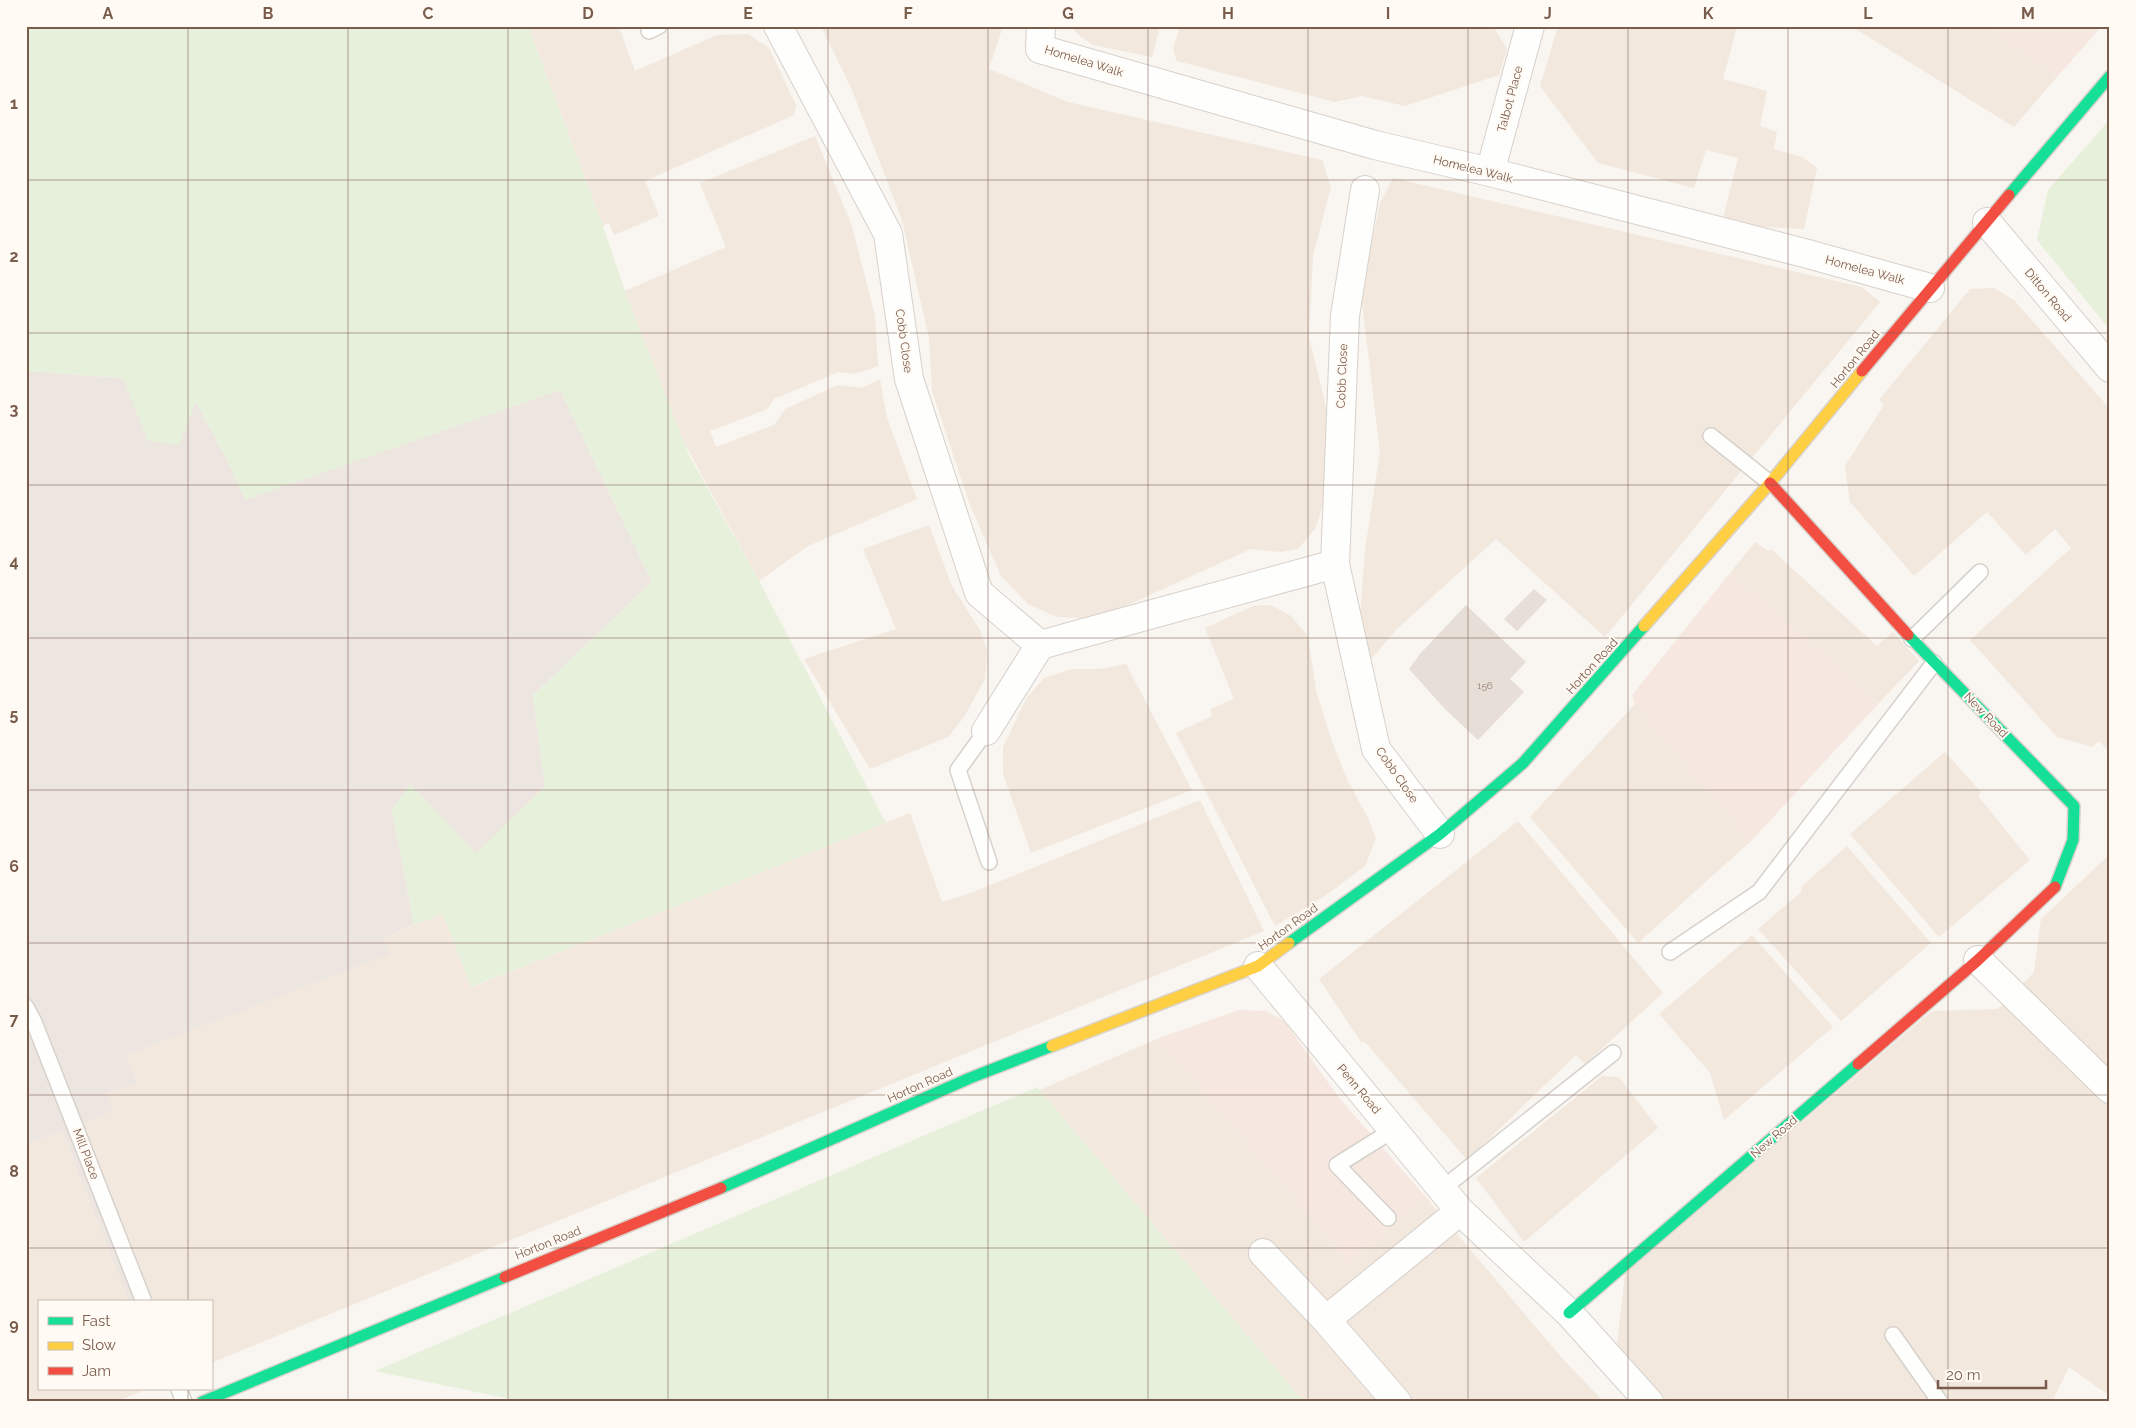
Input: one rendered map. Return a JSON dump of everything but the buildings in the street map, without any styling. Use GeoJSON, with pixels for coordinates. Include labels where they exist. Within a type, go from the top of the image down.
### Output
{"type":"FeatureCollection","features":[{"type":"Feature","properties":{"kind":"main road","name":"Horton Road"},"geometry":{"type":"LineString","coordinates":[[202,1402],[754,1174],[970,1078],[1258,966],[1440,834],[1524,764],[1770,483],[1930,288],[2110,76]]}},
{"type":"Feature","properties":{"kind":"main road","name":"New Road"},"geometry":{"type":"LineString","coordinates":[[1569,1313],[1978,960],[2056,886],[2073,840],[2074,806],[1934,663],[1770,483]]}},
{"type":"Feature","properties":{"kind":"street","name":"Cobb Close"},"geometry":{"type":"LineString","coordinates":[[778,26],[888,234],[909,379],[980,593],[1040,645]]}},
{"type":"Feature","properties":{"kind":"street","name":"Homelea Walk"},"geometry":{"type":"LineString","coordinates":[[1041,26],[1040,49],[1375,145],[1490,172],[1808,254],[1930,288]]}},
{"type":"Feature","properties":{"kind":"street","name":"Talbot Place"},"geometry":{"type":"LineString","coordinates":[[1490,172],[1530,26]]}},
{"type":"Feature","properties":{"kind":"street","name":"Cobb Close"},"geometry":{"type":"LineString","coordinates":[[1365,190],[1345,316],[1335,564],[1376,749],[1440,834]]}},
{"type":"Feature","properties":{"kind":"street","name":"Ditton Road"},"geometry":{"type":"LineString","coordinates":[[1987,222],[2110,368]]}},
{"type":"Feature","properties":{"kind":"street"},"geometry":{"type":"LineString","coordinates":[[986,731],[1040,645],[1335,564]]}},
{"type":"Feature","properties":{"kind":"street"},"geometry":{"type":"LineString","coordinates":[[1978,960],[2110,1089]]}},
{"type":"Feature","properties":{"kind":"street","name":"Penn Road"},"geometry":{"type":"LineString","coordinates":[[1258,966],[1460,1211],[1569,1313],[1650,1402]]}},
{"type":"Feature","properties":{"kind":"street"},"geometry":{"type":"LineString","coordinates":[[1326,1320],[1460,1211]]}},
{"type":"Feature","properties":{"kind":"street"},"geometry":{"type":"LineString","coordinates":[[1263,1253],[1326,1320],[1397,1402]]}},
{"type":"Feature","properties":{"kind":"lane"},"geometry":{"type":"LineString","coordinates":[[1712,436],[1770,483]]}},
{"type":"Feature","properties":{"kind":"lane"},"geometry":{"type":"LineString","coordinates":[[1912,639],[1980,572]]}},
{"type":"Feature","properties":{"kind":"lane"},"geometry":{"type":"LineString","coordinates":[[1670,952],[1759,892],[1934,663]]}},
{"type":"Feature","properties":{"kind":"lane"},"geometry":{"type":"LineString","coordinates":[[986,731],[958,770],[989,862]]}},
{"type":"Feature","properties":{"kind":"lane","name":"Mill Place"},"geometry":{"type":"LineString","coordinates":[[26,1007],[34,1022],[143,1300]]}},
{"type":"Feature","properties":{"kind":"lane"},"geometry":{"type":"LineString","coordinates":[[1442,1190],[1613,1053]]}},
{"type":"Feature","properties":{"kind":"lane"},"geometry":{"type":"LineString","coordinates":[[1388,1218],[1337,1165],[1393,1130]]}},
{"type":"Feature","properties":{"kind":"lane"},"geometry":{"type":"LineString","coordinates":[[1893,1335],[1940,1402]]}},
{"type":"Feature","properties":{"kind":"lane"},"geometry":{"type":"LineString","coordinates":[[179,1390],[184,1402]]}},
{"type":"Feature","properties":{"kind":"shaded area"},"geometry":{"type":"Polygon","coordinates":[[[528,26],[628,26],[620,30],[635,71],[717,35],[748,34],[769,48],[796,105],[794,115],[645,181],[659,216],[614,235],[609,223],[603,226],[528,26]]]}},
{"type":"Feature","properties":{"kind":"shaded area"},"geometry":{"type":"Polygon","coordinates":[[[821,26],[1003,26],[989,69],[1068,102],[1322,160],[1331,187],[1313,256],[1309,337],[1333,436],[1325,499],[1315,529],[1298,549],[1280,552],[1251,549],[1097,619],[1056,617],[1028,604],[1001,576],[970,505],[932,391],[929,338],[902,220],[852,90],[821,26]]]}},
{"type":"Feature","properties":{"kind":"shaded area"},"geometry":{"type":"Polygon","coordinates":[[[1070,26],[1160,26],[1152,57],[1093,45],[1070,26]]]}},
{"type":"Feature","properties":{"kind":"shaded area"},"geometry":{"type":"Polygon","coordinates":[[[1180,26],[1493,26],[1507,49],[1499,75],[1405,106],[1362,96],[1335,102],[1177,61],[1173,49],[1180,26]]]}},
{"type":"Feature","properties":{"kind":"shaded area"},"geometry":{"type":"Polygon","coordinates":[[[1558,26],[1737,26],[1723,79],[1767,91],[1760,126],[1777,132],[1774,149],[1802,157],[1817,168],[1804,229],[1763,227],[1723,219],[1738,158],[1706,150],[1694,188],[1598,163],[1540,86],[1558,26]]]}},
{"type":"Feature","properties":{"kind":"shaded area"},"geometry":{"type":"Polygon","coordinates":[[[1851,26],[1987,26],[2057,77],[2014,127],[1851,26]]]}},
{"type":"Feature","properties":{"kind":"shaded area"},"geometry":{"type":"Polygon","coordinates":[[[1987,26],[2102,26],[2057,77],[1987,26]]]}},
{"type":"Feature","properties":{"kind":"shaded area"},"geometry":{"type":"Polygon","coordinates":[[[815,136],[852,226],[875,316],[878,366],[855,374],[838,372],[774,399],[767,409],[710,431],[716,447],[774,425],[785,409],[838,385],[862,388],[880,379],[887,418],[917,499],[808,546],[759,581],[680,435],[625,291],[726,247],[700,183],[815,136]]]}},
{"type":"Feature","properties":{"kind":"shaded area"},"geometry":{"type":"Polygon","coordinates":[[[1393,178],[1862,287],[1880,302],[1605,637],[1496,539],[1396,630],[1367,664],[1360,616],[1365,550],[1380,452],[1361,294],[1380,203],[1393,178]]]}},
{"type":"Feature","properties":{"kind":"shaded area"},"geometry":{"type":"Polygon","coordinates":[[[1994,288],[2014,300],[2110,409],[2110,752],[2099,741],[2092,747],[2057,737],[1970,640],[2071,548],[2055,529],[2026,555],[1987,512],[1914,576],[1850,502],[1845,466],[1884,405],[1879,400],[1970,289],[1994,288]]]}},
{"type":"Feature","properties":{"kind":"shaded area"},"geometry":{"type":"Polygon","coordinates":[[[26,371],[123,378],[196,402],[228,462],[245,499],[560,390],[652,582],[533,695],[545,787],[476,854],[411,785],[392,810],[414,925],[384,938],[390,954],[126,1055],[137,1083],[107,1093],[113,1111],[84,1124],[153,1300],[128,1300],[62,1131],[26,1144],[26,371]]]}},
{"type":"Feature","properties":{"kind":"shaded area"},"geometry":{"type":"Polygon","coordinates":[[[929,525],[952,586],[980,630],[987,651],[985,679],[964,717],[948,737],[870,769],[804,659],[896,629],[863,549],[929,525]]]}},
{"type":"Feature","properties":{"kind":"shaded area"},"geometry":{"type":"Polygon","coordinates":[[[1755,542],[1768,551],[1771,549],[1877,646],[1893,632],[1919,661],[1879,703],[1730,573],[1755,542]]]}},
{"type":"Feature","properties":{"kind":"shaded area"},"geometry":{"type":"Polygon","coordinates":[[[1730,573],[1879,703],[1751,841],[1635,704],[1632,695],[1730,573]]]}},
{"type":"Feature","properties":{"kind":"shaded area"},"geometry":{"type":"Polygon","coordinates":[[[1271,605],[1291,616],[1308,636],[1316,690],[1332,742],[1348,781],[1369,820],[1376,839],[1365,866],[1325,896],[1275,926],[1176,733],[1212,716],[1210,709],[1234,699],[1205,628],[1253,606],[1271,605]]]}},
{"type":"Feature","properties":{"kind":"shaded area"},"geometry":{"type":"Polygon","coordinates":[[[1126,664],[1192,790],[1031,853],[1003,774],[1003,747],[1026,699],[1044,678],[1072,669],[1101,669],[1126,664]]]}},
{"type":"Feature","properties":{"kind":"shaded area"},"geometry":{"type":"Polygon","coordinates":[[[1635,704],[1751,841],[1638,943],[1530,817],[1635,704]]]}},
{"type":"Feature","properties":{"kind":"shaded area"},"geometry":{"type":"Polygon","coordinates":[[[1945,752],[1981,792],[1978,796],[2030,860],[1939,937],[1850,834],[1945,752]]]}},
{"type":"Feature","properties":{"kind":"shaded area"},"geometry":{"type":"Polygon","coordinates":[[[1200,800],[1264,931],[212,1363],[212,1300],[153,1300],[84,1124],[113,1111],[107,1093],[126,1055],[389,954],[384,938],[443,913],[472,987],[910,813],[942,902],[971,893],[1200,800]]]}},
{"type":"Feature","properties":{"kind":"shaded area"},"geometry":{"type":"Polygon","coordinates":[[[1518,821],[1663,993],[1585,1064],[1576,1055],[1467,1160],[1365,1042],[1361,1042],[1319,979],[1518,821]]]}},
{"type":"Feature","properties":{"kind":"shaded area"},"geometry":{"type":"Polygon","coordinates":[[[1847,846],[1931,943],[1841,1021],[1758,929],[1802,891],[1801,887],[1847,846]]]}},
{"type":"Feature","properties":{"kind":"shaded area"},"geometry":{"type":"Polygon","coordinates":[[[2110,854],[2110,1396],[2069,1367],[2052,1402],[1668,1402],[1617,1344],[1625,1274],[1932,1011],[1998,1009],[2034,972],[2041,919],[2110,854]]]}},
{"type":"Feature","properties":{"kind":"shaded area"},"geometry":{"type":"Polygon","coordinates":[[[1752,935],[1833,1027],[1724,1120],[1710,1073],[1659,1014],[1752,935]]]}},
{"type":"Feature","properties":{"kind":"shaded area"},"geometry":{"type":"Polygon","coordinates":[[[1239,1010],[1266,1011],[1284,1021],[1340,1099],[1425,1196],[1349,1262],[1159,1038],[1239,1010]]]}},
{"type":"Feature","properties":{"kind":"shaded area"},"geometry":{"type":"Polygon","coordinates":[[[1159,1038],[1348,1261],[1425,1196],[1561,1357],[1604,1402],[1291,1402],[1035,1092],[1159,1038]]]}},
{"type":"Feature","properties":{"kind":"shaded area"},"geometry":{"type":"Polygon","coordinates":[[[1602,1076],[1619,1077],[1658,1128],[1524,1242],[1476,1178],[1602,1076]]]}},
{"type":"Feature","properties":{"kind":"shaded area"},"geometry":{"type":"Polygon","coordinates":[[[62,1131],[128,1300],[38,1300],[38,1390],[144,1390],[116,1402],[26,1402],[26,1144],[62,1131]]]}},
{"type":"Feature","properties":{"kind":"green space"},"geometry":{"type":"Polygon","coordinates":[[[26,26],[528,26],[603,226],[625,291],[689,455],[759,581],[886,823],[471,987],[443,914],[414,925],[392,810],[410,784],[476,853],[545,787],[533,695],[652,582],[560,390],[245,500],[228,462],[196,402],[179,445],[148,441],[123,378],[26,371],[26,26]]]}},
{"type":"Feature","properties":{"kind":"green space"},"geometry":{"type":"Polygon","coordinates":[[[2110,119],[2110,330],[2037,240],[2048,190],[2110,119]]]}},
{"type":"Feature","properties":{"kind":"green space"},"geometry":{"type":"Polygon","coordinates":[[[1037,1087],[1304,1402],[524,1402],[375,1371],[1037,1087]]]}},
{"type":"Feature","properties":{"kind":"traffic: fast"},"geometry":{"type":"LineString","coordinates":[[2009,195],[2110,76]]}},
{"type":"Feature","properties":{"kind":"traffic: fast"},"geometry":{"type":"LineString","coordinates":[[1289,943],[1440,834],[1523,763],[1644,626]]}},
{"type":"Feature","properties":{"kind":"traffic: fast"},"geometry":{"type":"LineString","coordinates":[[1908,635],[2074,806],[2073,840],[2055,887]]}},
{"type":"Feature","properties":{"kind":"traffic: fast"},"geometry":{"type":"LineString","coordinates":[[721,1188],[970,1078],[1052,1046]]}},
{"type":"Feature","properties":{"kind":"traffic: fast"},"geometry":{"type":"LineString","coordinates":[[1569,1313],[1858,1064]]}},
{"type":"Feature","properties":{"kind":"traffic: fast"},"geometry":{"type":"LineString","coordinates":[[202,1402],[505,1277]]}},
{"type":"Feature","properties":{"kind":"traffic: slow"},"geometry":{"type":"LineString","coordinates":[[1644,626],[1770,483],[1862,371]]}},
{"type":"Feature","properties":{"kind":"traffic: slow"},"geometry":{"type":"LineString","coordinates":[[1052,1046],[1258,966],[1289,943]]}},
{"type":"Feature","properties":{"kind":"traffic: jam"},"geometry":{"type":"LineString","coordinates":[[1862,371],[2009,195]]}},
{"type":"Feature","properties":{"kind":"traffic: jam"},"geometry":{"type":"LineString","coordinates":[[1770,483],[1908,635]]}},
{"type":"Feature","properties":{"kind":"traffic: jam"},"geometry":{"type":"LineString","coordinates":[[1858,1064],[1978,960],[2055,887]]}},
{"type":"Feature","properties":{"kind":"traffic: jam"},"geometry":{"type":"LineString","coordinates":[[505,1277],[721,1188]]}}]}
